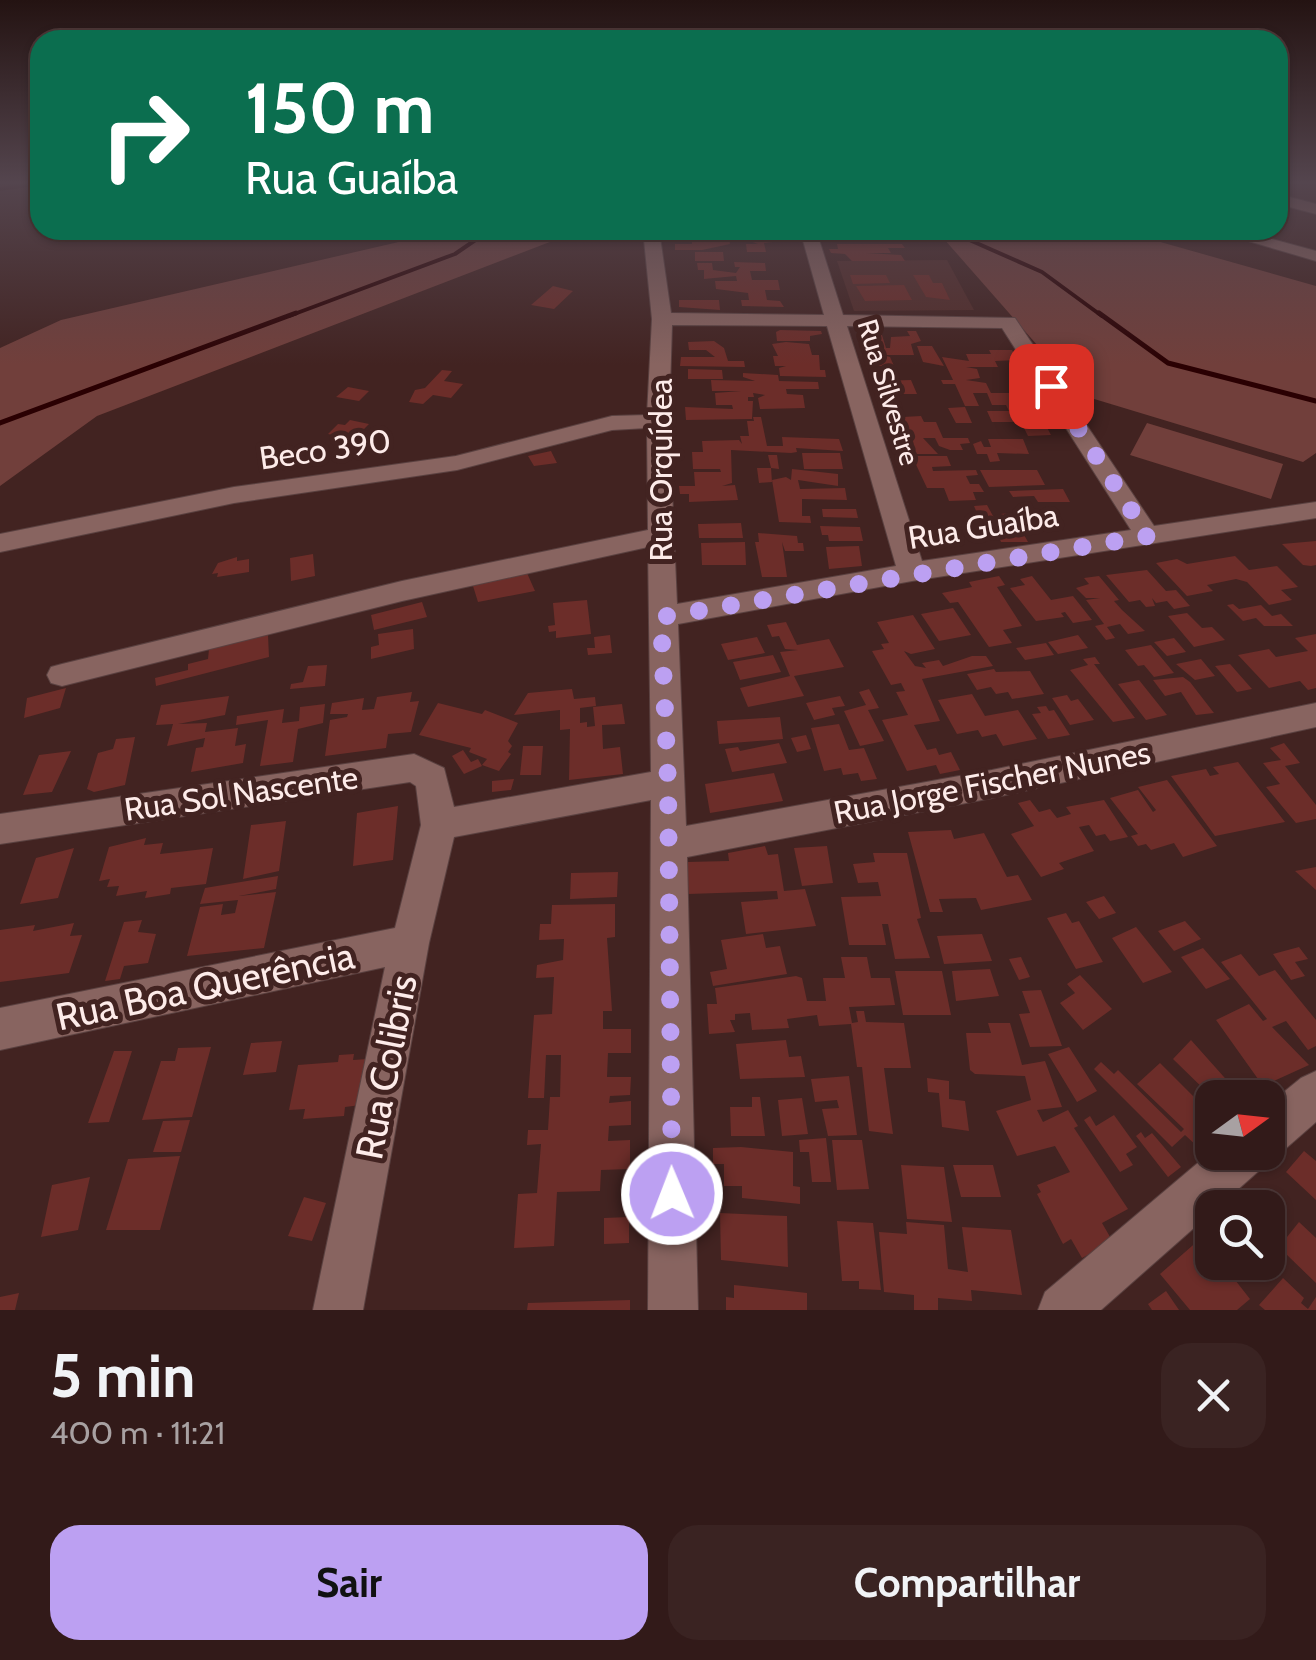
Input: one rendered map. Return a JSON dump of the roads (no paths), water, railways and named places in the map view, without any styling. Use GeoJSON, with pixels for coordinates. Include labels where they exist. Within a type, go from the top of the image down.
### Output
{"type":"FeatureCollection","features":[{"type":"Feature","properties":{"kind":"street","name":"Rua Orquídea"},"geometry":{"type":"LineString","coordinates":[[652,243],[662,318],[658,421],[668,783],[673,1310]]}},
{"type":"Feature","properties":{"kind":"street","name":"Rua Silvestre"},"geometry":{"type":"LineString","coordinates":[[812,243],[912,572]]}},
{"type":"Feature","properties":{"kind":"street"},"geometry":{"type":"LineString","coordinates":[[1268,243],[1316,256]]}},
{"type":"Feature","properties":{"kind":"street"},"geometry":{"type":"LineString","coordinates":[[662,318],[1008,322],[1148,536]]}},
{"type":"Feature","properties":{"kind":"street","name":"Beco 390"},"geometry":{"type":"LineString","coordinates":[[0,543],[234,494],[457,462],[612,423],[658,421]]}},
{"type":"Feature","properties":{"kind":"street","name":"Rua Guaíba"},"geometry":{"type":"LineString","coordinates":[[661,617],[912,572],[1316,510]]}},
{"type":"Feature","properties":{"kind":"street"},"geometry":{"type":"LineString","coordinates":[[62,675],[402,591],[660,536]]}},
{"type":"Feature","properties":{"kind":"street","name":"Rua Jorge Fischer Nunes"},"geometry":{"type":"LineString","coordinates":[[668,845],[992,784],[1316,715]]}},
{"type":"Feature","properties":{"kind":"street","name":"Rua Sol Nascente"},"geometry":{"type":"LineString","coordinates":[[0,829],[414,768],[432,778],[439,826]]}},
{"type":"Feature","properties":{"kind":"street"},"geometry":{"type":"LineString","coordinates":[[439,826],[668,783]]}},
{"type":"Feature","properties":{"kind":"street","name":"Rua Colibris"},"geometry":{"type":"LineString","coordinates":[[338,1310],[410,943],[439,826]]}},
{"type":"Feature","properties":{"kind":"street","name":"Rua Boa Querência"},"geometry":{"type":"LineString","coordinates":[[0,1028],[410,943]]}},
{"type":"Feature","properties":{"kind":"street"},"geometry":{"type":"LineString","coordinates":[[1285,1119],[1316,1092]]}},
{"type":"Feature","properties":{"kind":"street"},"geometry":{"type":"LineString","coordinates":[[1062,1310],[1225,1170]]}},
{"type":"Feature","properties":{"kind":"waterway"},"geometry":{"type":"LineString","coordinates":[[289,316],[455,254],[471,243]]}},
{"type":"Feature","properties":{"kind":"waterway"},"geometry":{"type":"LineString","coordinates":[[977,243],[1042,272],[1102,316]]}},
{"type":"Feature","properties":{"kind":"waterway"},"geometry":{"type":"LineString","coordinates":[[0,423],[296,313]]}},
{"type":"Feature","properties":{"kind":"waterway"},"geometry":{"type":"LineString","coordinates":[[1099,313],[1168,363],[1316,401]]}}]}
